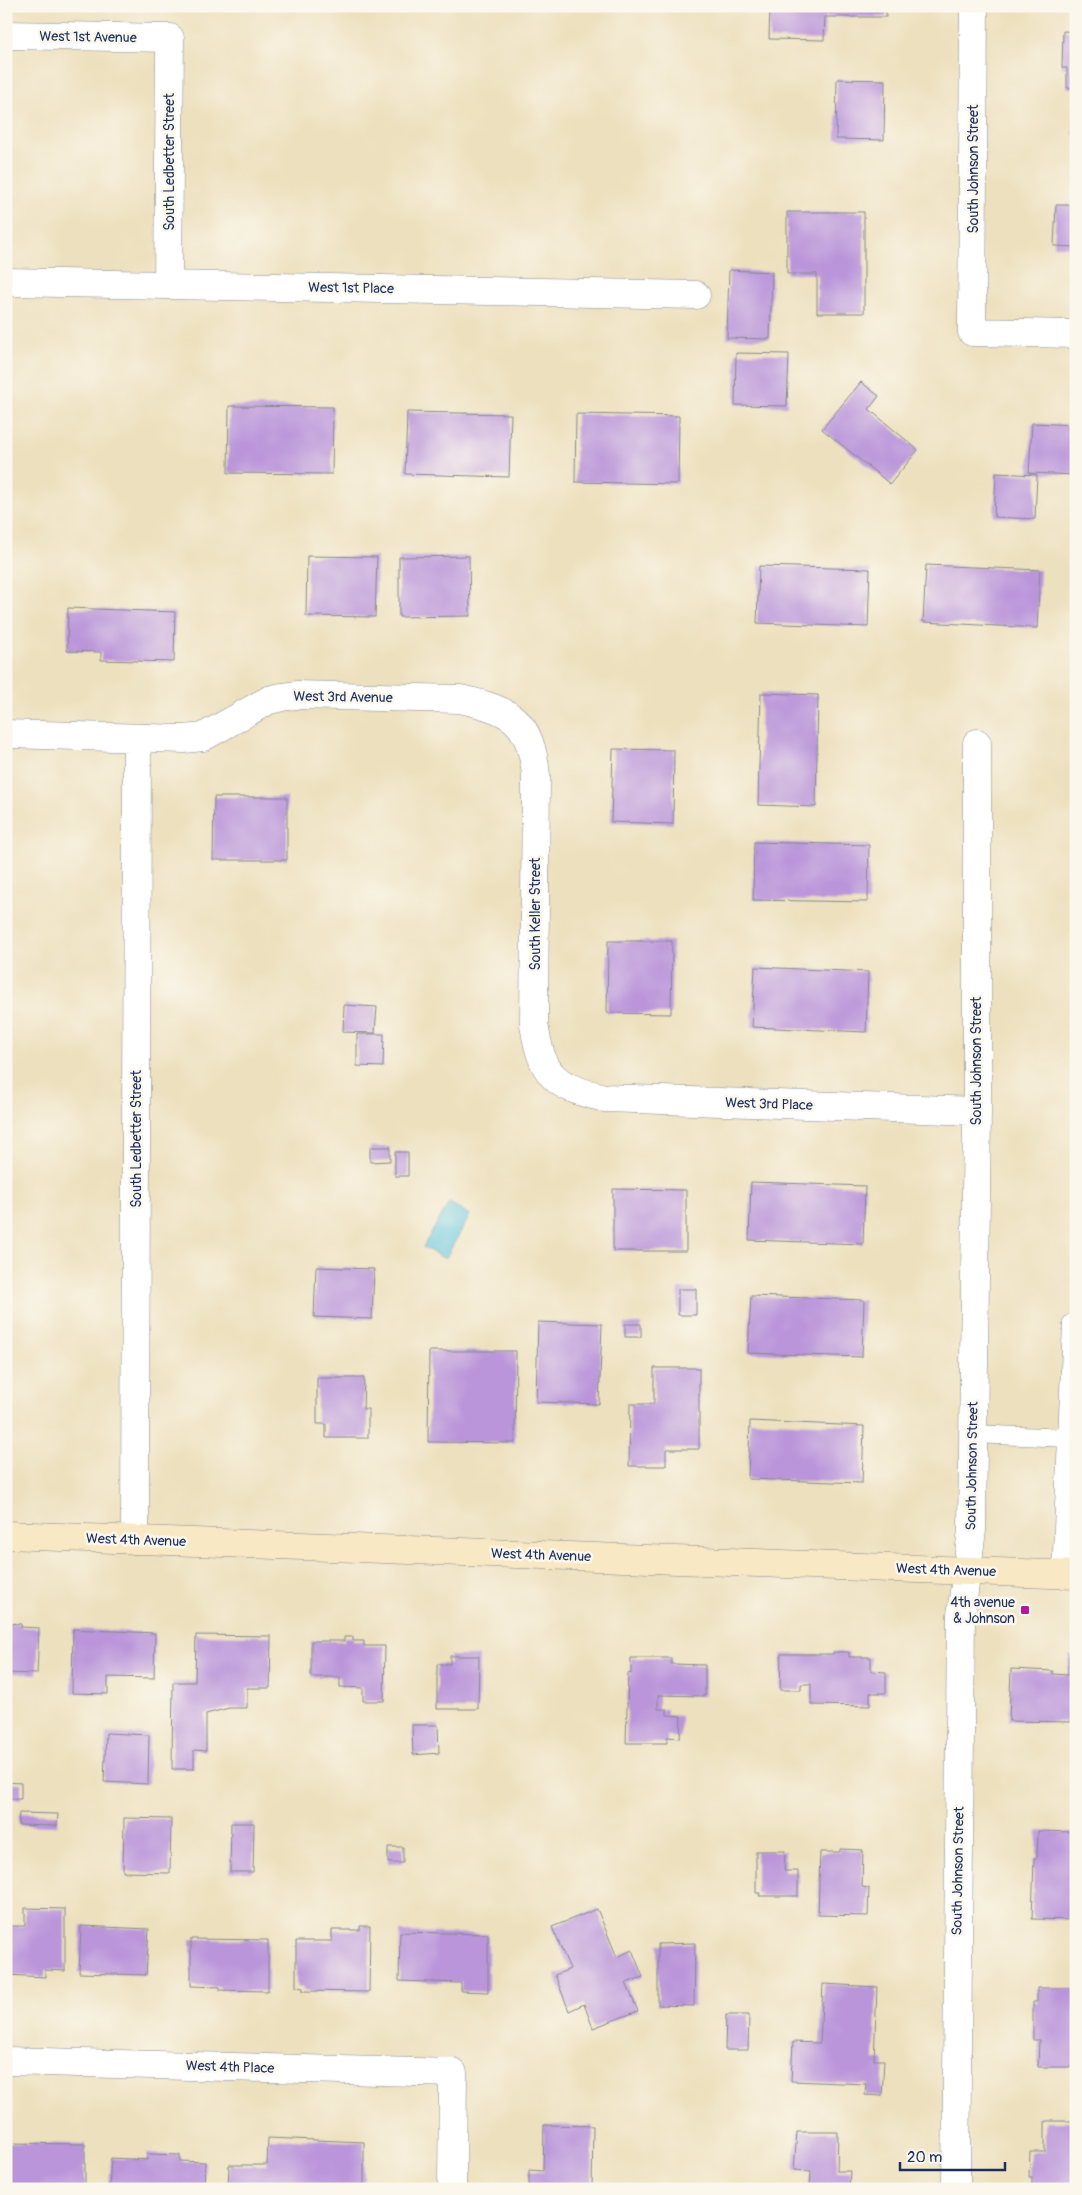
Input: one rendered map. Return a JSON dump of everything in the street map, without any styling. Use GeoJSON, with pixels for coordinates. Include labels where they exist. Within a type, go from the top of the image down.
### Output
{"type":"FeatureCollection","features":[{"type":"Feature","properties":{"kind":"street","name":"South Johnson Street"},"geometry":{"type":"LineString","coordinates":[[974,6],[972,332],[1076,334]]}},
{"type":"Feature","properties":{"kind":"street","name":"West 1st Avenue"},"geometry":{"type":"LineString","coordinates":[[6,35],[170,38]]}},
{"type":"Feature","properties":{"kind":"street","name":"South Ledbetter Street"},"geometry":{"type":"LineString","coordinates":[[168,285],[170,38]]}},
{"type":"Feature","properties":{"kind":"street","name":"West 1st Place"},"geometry":{"type":"LineString","coordinates":[[6,282],[696,295]]}},
{"type":"Feature","properties":{"kind":"street","name":"West 3rd Avenue"},"geometry":{"type":"LineString","coordinates":[[6,734],[136,738],[203,737],[269,700],[296,695],[460,699],[484,704],[503,711],[528,734]]}},
{"type":"Feature","properties":{"kind":"street","name":"South Keller Street"},"geometry":{"type":"LineString","coordinates":[[528,734],[534,754],[536,775],[534,1024],[538,1051],[547,1072],[563,1085]]}},
{"type":"Feature","properties":{"kind":"street","name":"South Ledbetter Street"},"geometry":{"type":"LineString","coordinates":[[135,1540],[136,738]]}},
{"type":"Feature","properties":{"kind":"street","name":"South Johnson Street"},"geometry":{"type":"LineString","coordinates":[[956,2189],[961,1614],[972,1530],[977,1111],[977,743]]}},
{"type":"Feature","properties":{"kind":"street","name":"West 3rd Place"},"geometry":{"type":"LineString","coordinates":[[563,1085],[582,1093],[621,1099],[977,1111]]}},
{"type":"Feature","properties":{"kind":"street","name":"West 4th Avenue"},"geometry":{"type":"LineString","coordinates":[[6,1535],[1068,1574]]}},
{"type":"Feature","properties":{"kind":"street","name":"West 4th Place"},"geometry":{"type":"LineString","coordinates":[[6,2061],[453,2073],[452,2189]]}},
{"type":"Feature","properties":{"kind":"lane"},"geometry":{"type":"LineString","coordinates":[[1068,1574],[1067,1438],[1072,1323],[1076,1324]]}},
{"type":"Feature","properties":{"kind":"lane"},"geometry":{"type":"LineString","coordinates":[[973,1434],[1067,1438]]}},
{"type":"Feature","properties":{"kind":"water"},"geometry":{"type":"Polygon","coordinates":[[[449,1203],[470,1215],[445,1259],[423,1247],[449,1203]]]}},
{"type":"Feature","properties":{"kind":"building"},"geometry":{"type":"Polygon","coordinates":[[[770,6],[886,6],[886,17],[825,17],[824,40],[769,39],[770,6]]]}},
{"type":"Feature","properties":{"kind":"building"},"geometry":{"type":"Polygon","coordinates":[[[1063,31],[1076,32],[1076,88],[1067,88],[1067,68],[1062,68],[1063,31]]]}},
{"type":"Feature","properties":{"kind":"building"},"geometry":{"type":"Polygon","coordinates":[[[837,79],[885,80],[884,140],[836,139],[837,79]]]}},
{"type":"Feature","properties":{"kind":"building"},"geometry":{"type":"Polygon","coordinates":[[[1074,114],[1076,114],[1076,135],[1073,135],[1074,114]]]}},
{"type":"Feature","properties":{"kind":"building"},"geometry":{"type":"Polygon","coordinates":[[[1056,205],[1076,205],[1076,247],[1054,246],[1056,205]]]}},
{"type":"Feature","properties":{"kind":"building"},"geometry":{"type":"Polygon","coordinates":[[[787,212],[864,212],[864,313],[817,313],[817,274],[787,274],[787,212]]]}},
{"type":"Feature","properties":{"kind":"building"},"geometry":{"type":"Polygon","coordinates":[[[729,270],[772,272],[770,339],[727,338],[729,270]]]}},
{"type":"Feature","properties":{"kind":"building"},"geometry":{"type":"Polygon","coordinates":[[[736,353],[789,354],[787,406],[735,405],[736,353]]]}},
{"type":"Feature","properties":{"kind":"building"},"geometry":{"type":"Polygon","coordinates":[[[861,382],[879,396],[869,409],[918,450],[890,484],[822,429],[861,382]]]}},
{"type":"Feature","properties":{"kind":"building"},"geometry":{"type":"Polygon","coordinates":[[[229,406],[333,407],[332,474],[228,473],[229,406]]]}},
{"type":"Feature","properties":{"kind":"building"},"geometry":{"type":"Polygon","coordinates":[[[407,412],[511,414],[509,477],[405,474],[407,412]]]}},
{"type":"Feature","properties":{"kind":"building"},"geometry":{"type":"Polygon","coordinates":[[[576,414],[679,416],[678,484],[575,482],[576,414]]]}},
{"type":"Feature","properties":{"kind":"building"},"geometry":{"type":"Polygon","coordinates":[[[1032,423],[1076,425],[1076,475],[1029,473],[1032,423]]]}},
{"type":"Feature","properties":{"kind":"building"},"geometry":{"type":"Polygon","coordinates":[[[996,473],[1037,475],[1035,519],[994,517],[996,473]]]}},
{"type":"Feature","properties":{"kind":"building"},"geometry":{"type":"Polygon","coordinates":[[[307,556],[377,557],[375,617],[306,616],[307,556]]]}},
{"type":"Feature","properties":{"kind":"building"},"geometry":{"type":"Polygon","coordinates":[[[469,556],[470,616],[399,617],[399,557],[469,556]]]}},
{"type":"Feature","properties":{"kind":"building"},"geometry":{"type":"Polygon","coordinates":[[[926,565],[1040,570],[1037,628],[923,622],[926,565]]]}},
{"type":"Feature","properties":{"kind":"building"},"geometry":{"type":"Polygon","coordinates":[[[759,566],[870,569],[868,627],[757,623],[759,566]]]}},
{"type":"Feature","properties":{"kind":"building"},"geometry":{"type":"Polygon","coordinates":[[[68,608],[175,612],[174,662],[101,660],[101,652],[67,651],[68,608]]]}},
{"type":"Feature","properties":{"kind":"building"},"geometry":{"type":"Polygon","coordinates":[[[761,693],[818,695],[816,807],[758,805],[761,693]]]}},
{"type":"Feature","properties":{"kind":"building"},"geometry":{"type":"Polygon","coordinates":[[[613,749],[674,750],[673,824],[611,822],[613,749]]]}},
{"type":"Feature","properties":{"kind":"building"},"geometry":{"type":"Polygon","coordinates":[[[214,797],[287,797],[287,860],[213,860],[214,797]]]}},
{"type":"Feature","properties":{"kind":"building"},"geometry":{"type":"Polygon","coordinates":[[[754,842],[869,845],[868,902],[753,900],[754,842]]]}},
{"type":"Feature","properties":{"kind":"building"},"geometry":{"type":"Polygon","coordinates":[[[608,941],[672,941],[671,1014],[607,1013],[608,941]]]}},
{"type":"Feature","properties":{"kind":"building"},"geometry":{"type":"Polygon","coordinates":[[[755,967],[868,972],[866,1032],[752,1027],[755,967]]]}},
{"type":"Feature","properties":{"kind":"building"},"geometry":{"type":"Polygon","coordinates":[[[344,1005],[377,1007],[375,1033],[343,1032],[344,1005]]]}},
{"type":"Feature","properties":{"kind":"building"},"geometry":{"type":"Polygon","coordinates":[[[357,1034],[384,1034],[383,1067],[357,1066],[357,1034]]]}},
{"type":"Feature","properties":{"kind":"building"},"geometry":{"type":"Polygon","coordinates":[[[370,1147],[390,1147],[390,1161],[370,1162],[370,1147]]]}},
{"type":"Feature","properties":{"kind":"building"},"geometry":{"type":"Polygon","coordinates":[[[395,1152],[408,1152],[408,1176],[395,1176],[395,1152]]]}},
{"type":"Feature","properties":{"kind":"building"},"geometry":{"type":"Polygon","coordinates":[[[751,1182],[865,1186],[863,1244],[749,1240],[751,1182]]]}},
{"type":"Feature","properties":{"kind":"building"},"geometry":{"type":"Polygon","coordinates":[[[613,1189],[686,1190],[686,1251],[613,1251],[613,1189]]]}},
{"type":"Feature","properties":{"kind":"building"},"geometry":{"type":"Polygon","coordinates":[[[316,1267],[374,1269],[372,1319],[314,1317],[316,1267]]]}},
{"type":"Feature","properties":{"kind":"building"},"geometry":{"type":"Polygon","coordinates":[[[678,1289],[696,1289],[696,1315],[678,1315],[678,1289]]]}},
{"type":"Feature","properties":{"kind":"building"},"geometry":{"type":"Polygon","coordinates":[[[751,1296],[864,1300],[862,1357],[748,1353],[751,1296]]]}},
{"type":"Feature","properties":{"kind":"building"},"geometry":{"type":"Polygon","coordinates":[[[538,1322],[602,1324],[599,1404],[536,1402],[538,1322]]]}},
{"type":"Feature","properties":{"kind":"building"},"geometry":{"type":"Polygon","coordinates":[[[625,1324],[641,1324],[641,1337],[625,1337],[625,1324]]]}},
{"type":"Feature","properties":{"kind":"building"},"geometry":{"type":"Polygon","coordinates":[[[429,1351],[516,1351],[515,1443],[428,1442],[429,1351]]]}},
{"type":"Feature","properties":{"kind":"building"},"geometry":{"type":"Polygon","coordinates":[[[654,1368],[699,1368],[699,1449],[666,1449],[666,1466],[629,1466],[630,1404],[654,1404],[654,1368]]]}},
{"type":"Feature","properties":{"kind":"building"},"geometry":{"type":"Polygon","coordinates":[[[317,1378],[364,1378],[363,1409],[368,1409],[368,1438],[326,1438],[326,1424],[317,1424],[317,1378]]]}},
{"type":"Feature","properties":{"kind":"building"},"geometry":{"type":"Polygon","coordinates":[[[750,1421],[864,1426],[862,1483],[748,1479],[750,1421]]]}},
{"type":"Feature","properties":{"kind":"building"},"geometry":{"type":"Polygon","coordinates":[[[6,1623],[21,1624],[21,1627],[39,1628],[37,1674],[6,1673],[6,1623]]]}},
{"type":"Feature","properties":{"kind":"building"},"geometry":{"type":"Polygon","coordinates":[[[73,1629],[155,1633],[154,1678],[108,1677],[108,1694],[72,1693],[73,1629]]]}},
{"type":"Feature","properties":{"kind":"building"},"geometry":{"type":"Polygon","coordinates":[[[196,1635],[271,1636],[270,1688],[247,1688],[247,1708],[229,1708],[206,1714],[206,1751],[194,1750],[194,1769],[172,1769],[173,1682],[195,1682],[196,1635]]]}},
{"type":"Feature","properties":{"kind":"building"},"geometry":{"type":"Polygon","coordinates":[[[344,1637],[353,1637],[353,1641],[364,1641],[364,1646],[385,1646],[384,1701],[363,1701],[363,1688],[340,1687],[340,1677],[311,1677],[311,1641],[344,1641],[344,1637]]]}},
{"type":"Feature","properties":{"kind":"building"},"geometry":{"type":"Polygon","coordinates":[[[833,1652],[849,1652],[849,1657],[871,1657],[871,1671],[886,1672],[886,1693],[870,1693],[870,1706],[811,1705],[811,1684],[801,1684],[801,1690],[780,1690],[781,1654],[833,1654],[833,1652]]]}},
{"type":"Feature","properties":{"kind":"building"},"geometry":{"type":"Polygon","coordinates":[[[1069,1655],[1076,1655],[1076,1704],[1071,1704],[1071,1722],[1009,1721],[1011,1669],[1053,1671],[1053,1674],[1068,1675],[1069,1655]]]}},
{"type":"Feature","properties":{"kind":"building"},"geometry":{"type":"Polygon","coordinates":[[[450,1656],[479,1656],[478,1709],[437,1709],[437,1664],[450,1664],[450,1656]]]}},
{"type":"Feature","properties":{"kind":"building"},"geometry":{"type":"Polygon","coordinates":[[[631,1658],[671,1658],[671,1664],[705,1665],[705,1696],[658,1695],[658,1709],[667,1709],[667,1715],[681,1716],[680,1738],[667,1737],[667,1743],[626,1743],[628,1673],[631,1674],[631,1658]]]}},
{"type":"Feature","properties":{"kind":"building"},"geometry":{"type":"Polygon","coordinates":[[[412,1725],[438,1725],[439,1753],[413,1755],[412,1725]]]}},
{"type":"Feature","properties":{"kind":"building"},"geometry":{"type":"Polygon","coordinates":[[[106,1733],[149,1735],[148,1784],[104,1782],[106,1733]]]}},
{"type":"Feature","properties":{"kind":"building"},"geometry":{"type":"Polygon","coordinates":[[[6,1782],[21,1783],[21,1799],[6,1799],[6,1782]]]}},
{"type":"Feature","properties":{"kind":"building"},"geometry":{"type":"Polygon","coordinates":[[[19,1813],[58,1814],[57,1826],[18,1825],[19,1813]]]}},
{"type":"Feature","properties":{"kind":"building"},"geometry":{"type":"Polygon","coordinates":[[[124,1818],[171,1819],[170,1873],[123,1872],[124,1818]]]}},
{"type":"Feature","properties":{"kind":"building"},"geometry":{"type":"Polygon","coordinates":[[[231,1823],[254,1823],[253,1872],[230,1872],[231,1823]]]}},
{"type":"Feature","properties":{"kind":"building"},"geometry":{"type":"Polygon","coordinates":[[[1038,1831],[1076,1832],[1076,1920],[1032,1919],[1034,1858],[1037,1858],[1038,1831]]]}},
{"type":"Feature","properties":{"kind":"building"},"geometry":{"type":"Polygon","coordinates":[[[388,1847],[403,1847],[403,1863],[388,1863],[388,1847]]]}},
{"type":"Feature","properties":{"kind":"building"},"geometry":{"type":"Polygon","coordinates":[[[840,1849],[863,1850],[862,1887],[869,1888],[868,1916],[818,1915],[820,1852],[840,1852],[840,1849]]]}},
{"type":"Feature","properties":{"kind":"building"},"geometry":{"type":"Polygon","coordinates":[[[756,1851],[785,1851],[784,1871],[798,1871],[798,1896],[759,1896],[760,1893],[756,1893],[756,1851]]]}},
{"type":"Feature","properties":{"kind":"building"},"geometry":{"type":"Polygon","coordinates":[[[25,1908],[65,1909],[65,1971],[45,1970],[45,1977],[6,1975],[6,1926],[25,1926],[25,1908]]]}},
{"type":"Feature","properties":{"kind":"building"},"geometry":{"type":"Polygon","coordinates":[[[597,1909],[617,1957],[632,1950],[643,1977],[626,1983],[638,2011],[593,2028],[584,2004],[569,2011],[555,1975],[570,1969],[552,1927],[597,1909]]]}},
{"type":"Feature","properties":{"kind":"building"},"geometry":{"type":"Polygon","coordinates":[[[81,1926],[149,1929],[146,1975],[79,1973],[81,1926]]]}},
{"type":"Feature","properties":{"kind":"building"},"geometry":{"type":"Polygon","coordinates":[[[360,1926],[370,1926],[369,1992],[303,1991],[303,1988],[296,1987],[296,1941],[332,1941],[332,1930],[360,1930],[360,1926]]]}},
{"type":"Feature","properties":{"kind":"building"},"geometry":{"type":"Polygon","coordinates":[[[400,1932],[488,1934],[488,1992],[461,1991],[461,1983],[399,1981],[400,1932]]]}},
{"type":"Feature","properties":{"kind":"building"},"geometry":{"type":"Polygon","coordinates":[[[191,1939],[268,1940],[268,1991],[220,1990],[220,1987],[191,1986],[191,1939]]]}},
{"type":"Feature","properties":{"kind":"building"},"geometry":{"type":"Polygon","coordinates":[[[695,1943],[694,2006],[658,2005],[658,1944],[695,1943]]]}},
{"type":"Feature","properties":{"kind":"building"},"geometry":{"type":"Polygon","coordinates":[[[823,1984],[877,1987],[874,2060],[884,2060],[882,2096],[865,2095],[866,2084],[791,2081],[793,2042],[820,2043],[823,1984]]]}},
{"type":"Feature","properties":{"kind":"building"},"geometry":{"type":"Polygon","coordinates":[[[1037,1988],[1076,1988],[1076,2067],[1038,2067],[1039,2040],[1033,2040],[1033,2002],[1037,2002],[1037,1988]]]}},
{"type":"Feature","properties":{"kind":"building"},"geometry":{"type":"Polygon","coordinates":[[[726,2015],[749,2015],[748,2050],[725,2050],[726,2015]]]}},
{"type":"Feature","properties":{"kind":"building"},"geometry":{"type":"Polygon","coordinates":[[[1045,2121],[1076,2121],[1076,2189],[1032,2189],[1032,2177],[1029,2177],[1030,2152],[1045,2152],[1045,2121]]]}},
{"type":"Feature","properties":{"kind":"building"},"geometry":{"type":"Polygon","coordinates":[[[544,2125],[593,2126],[592,2189],[529,2189],[529,2170],[543,2171],[544,2125]]]}},
{"type":"Feature","properties":{"kind":"building"},"geometry":{"type":"Polygon","coordinates":[[[797,2132],[838,2132],[837,2171],[850,2171],[849,2189],[810,2189],[811,2171],[794,2170],[797,2132]]]}},
{"type":"Feature","properties":{"kind":"building"},"geometry":{"type":"Polygon","coordinates":[[[268,2138],[364,2142],[364,2189],[228,2189],[229,2165],[267,2165],[268,2138]]]}},
{"type":"Feature","properties":{"kind":"building"},"geometry":{"type":"Polygon","coordinates":[[[6,2143],[85,2144],[85,2189],[6,2189],[6,2143]]]}},
{"type":"Feature","properties":{"kind":"building"},"geometry":{"type":"Polygon","coordinates":[[[147,2154],[180,2155],[180,2161],[205,2162],[204,2189],[109,2189],[111,2158],[147,2160],[147,2154]]]}},
{"type":"Feature","properties":{"kind":"place","name":"4th avenue & Johnson"},"geometry":{"type":"Point","coordinates":[1025,1610]}}]}
